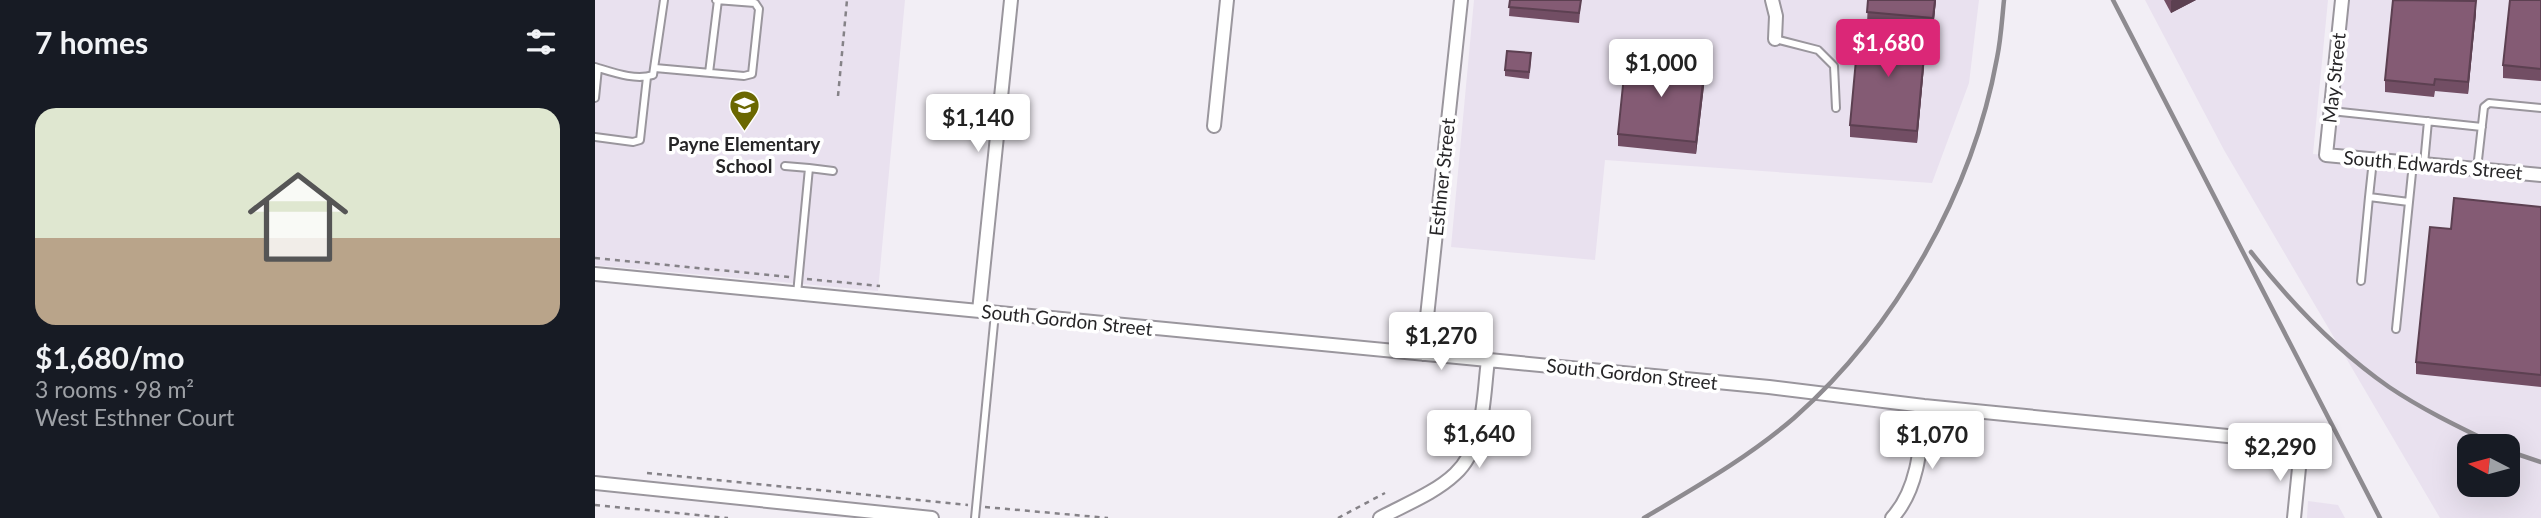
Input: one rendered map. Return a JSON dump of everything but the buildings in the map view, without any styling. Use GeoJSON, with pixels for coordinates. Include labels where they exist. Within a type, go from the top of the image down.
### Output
{"type":"FeatureCollection","features":[{"type":"Feature","properties":{"kind":"street"},"geometry":{"type":"LineString","coordinates":[[979,311],[1011,0]]}},
{"type":"Feature","properties":{"kind":"street"},"geometry":{"type":"LineString","coordinates":[[1214,126],[1227,0]]}},
{"type":"Feature","properties":{"kind":"street","name":"Esthner Street"},"geometry":{"type":"LineString","coordinates":[[1423,354],[1461,0]]}},
{"type":"Feature","properties":{"kind":"street"},"geometry":{"type":"LineString","coordinates":[[1772,0],[1776,16],[1775,39]]}},
{"type":"Feature","properties":{"kind":"street","name":"May Street"},"geometry":{"type":"LineString","coordinates":[[2326,155],[2342,0]]}},
{"type":"Feature","properties":{"kind":"street","name":"South Edwards Street"},"geometry":{"type":"LineString","coordinates":[[2326,155],[2541,175]]}},
{"type":"Feature","properties":{"kind":"street","name":"South Gordon Street"},"geometry":{"type":"LineString","coordinates":[[595,274],[1769,387],[1924,406],[2258,439],[2291,446],[2299,468],[2294,518]]}},
{"type":"Feature","properties":{"kind":"street"},"geometry":{"type":"LineString","coordinates":[[1380,518],[1457,473],[1479,429],[1487,360]]}},
{"type":"Feature","properties":{"kind":"street"},"geometry":{"type":"LineString","coordinates":[[1892,518],[1905,498],[1918,462],[1924,406]]}},
{"type":"Feature","properties":{"kind":"street"},"geometry":{"type":"LineString","coordinates":[[595,483],[932,518]]}},
{"type":"Feature","properties":{"kind":"lane"},"geometry":{"type":"LineString","coordinates":[[595,98],[597,68],[647,77],[653,75],[664,0]]}},
{"type":"Feature","properties":{"kind":"lane"},"geometry":{"type":"LineString","coordinates":[[655,68],[709,73],[744,76],[751,74],[759,9],[755,3],[717,0],[709,73]]}},
{"type":"Feature","properties":{"kind":"lane"},"geometry":{"type":"LineString","coordinates":[[1775,39],[1818,50],[1835,66],[1836,108]]}},
{"type":"Feature","properties":{"kind":"lane"},"geometry":{"type":"LineString","coordinates":[[595,137],[633,142],[640,140],[647,77]]}},
{"type":"Feature","properties":{"kind":"lane"},"geometry":{"type":"LineString","coordinates":[[2477,169],[2484,107],[2489,103],[2541,108]]}},
{"type":"Feature","properties":{"kind":"lane"},"geometry":{"type":"LineString","coordinates":[[2331,111],[2481,127]]}},
{"type":"Feature","properties":{"kind":"lane"},"geometry":{"type":"LineString","coordinates":[[2396,329],[2409,202],[2428,121]]}},
{"type":"Feature","properties":{"kind":"lane"},"geometry":{"type":"LineString","coordinates":[[2361,281],[2373,160]]}},
{"type":"Feature","properties":{"kind":"lane"},"geometry":{"type":"LineString","coordinates":[[785,166],[833,171]]}},
{"type":"Feature","properties":{"kind":"lane"},"geometry":{"type":"LineString","coordinates":[[797,293],[809,168]]}},
{"type":"Feature","properties":{"kind":"lane"},"geometry":{"type":"LineString","coordinates":[[2369,197],[2409,202]]}},
{"type":"Feature","properties":{"kind":"lane"},"geometry":{"type":"LineString","coordinates":[[975,518],[995,313]]}},
{"type":"Feature","properties":{"kind":"path"},"geometry":{"type":"LineString","coordinates":[[838,96],[847,0]]}},
{"type":"Feature","properties":{"kind":"path"},"geometry":{"type":"LineString","coordinates":[[595,258],[880,286]]}},
{"type":"Feature","properties":{"kind":"path"},"geometry":{"type":"LineString","coordinates":[[636,472],[1108,518]]}},
{"type":"Feature","properties":{"kind":"path"},"geometry":{"type":"LineString","coordinates":[[1338,518],[1385,493]]}},
{"type":"Feature","properties":{"kind":"path"},"geometry":{"type":"LineString","coordinates":[[595,505],[728,518]]}},
{"type":"Feature","properties":{"kind":"shaded area","name":"Payne Elementary School"},"geometry":{"type":"Polygon","coordinates":[[[595,0],[905,0],[878,291],[595,265],[595,0]]]}},
{"type":"Feature","properties":{"kind":"shaded area"},"geometry":{"type":"Polygon","coordinates":[[[1474,0],[1979,0],[1969,83],[1932,183],[1605,160],[1595,260],[1451,247],[1474,0]]]}},
{"type":"Feature","properties":{"kind":"shaded area"},"geometry":{"type":"Polygon","coordinates":[[[2145,0],[2328,0],[2313,154],[2326,155],[2342,0],[2541,0],[2541,518],[2440,518],[2224,150],[2145,0]]]}},
{"type":"Feature","properties":{"kind":"shaded area"},"geometry":{"type":"Polygon","coordinates":[[[2308,501],[2338,505],[2345,518],[2307,518],[2308,501]]]}},
{"type":"Feature","properties":{"kind":"railway"},"geometry":{"type":"LineString","coordinates":[[1644,518],[1740,459],[1794,418],[1831,382],[1897,300],[1949,207],[1969,158],[1986,108],[1997,58],[2004,0]]}},
{"type":"Feature","properties":{"kind":"railway"},"geometry":{"type":"LineString","coordinates":[[2113,0],[2380,518]]}},
{"type":"Feature","properties":{"kind":"railway"},"geometry":{"type":"LineString","coordinates":[[2251,252],[2315,325],[2369,373],[2415,403],[2474,434]]}},
{"type":"Feature","properties":{"kind":"railway"},"geometry":{"type":"LineString","coordinates":[[2520,455],[2541,462]]}},
{"type":"Feature","properties":{"kind":"place","name":"Payne Elementary School"},"geometry":{"type":"Point","coordinates":[744,132]}}]}
